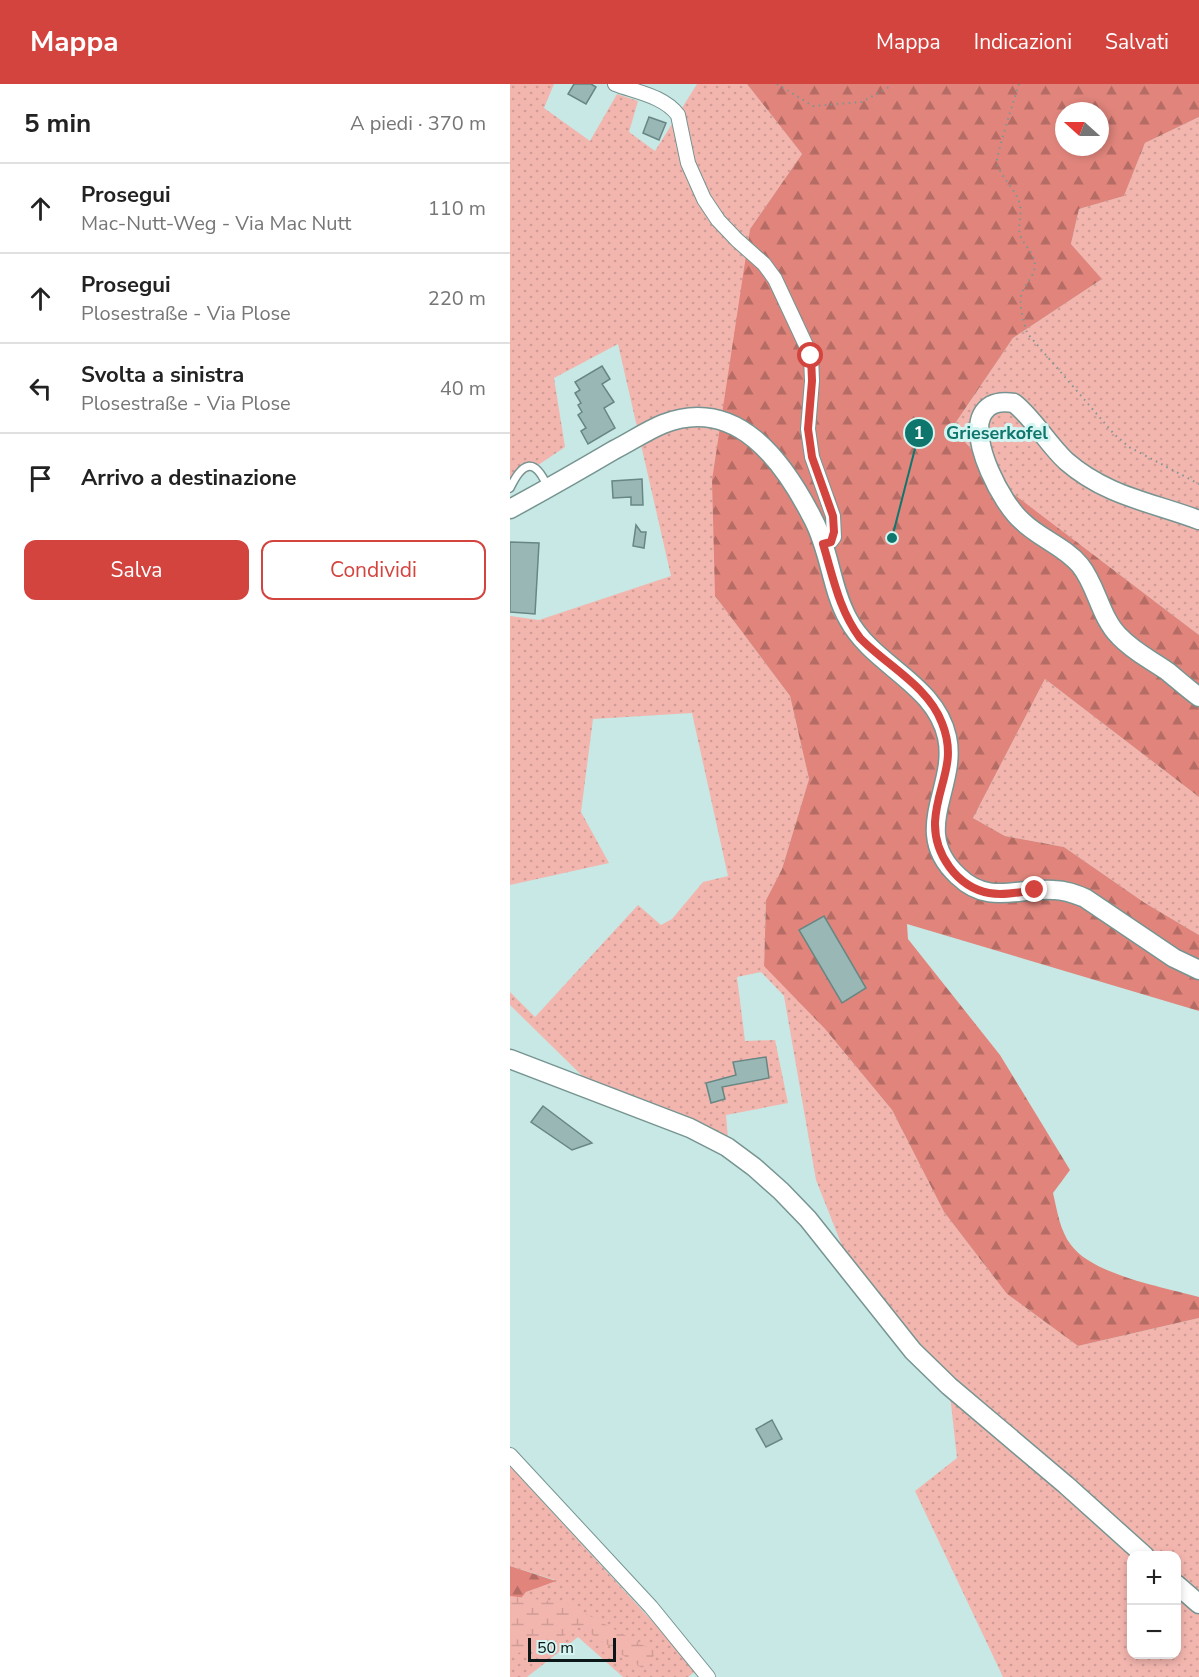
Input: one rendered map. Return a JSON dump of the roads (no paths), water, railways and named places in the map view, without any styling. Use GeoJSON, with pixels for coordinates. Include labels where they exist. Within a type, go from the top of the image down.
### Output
{"type":"FeatureCollection","features":[{"type":"Feature","properties":{"kind":"street"},"geometry":{"type":"LineString","coordinates":[[615,84],[659,99],[674,109],[680,122],[688,163],[704,199],[718,220],[764,264],[775,279],[811,356],[812,381],[808,429],[812,457],[834,524],[834,537],[831,542],[823,544]]}},
{"type":"Feature","properties":{"kind":"street"},"geometry":{"type":"LineString","coordinates":[[1199,520],[1120,495],[1088,478],[1065,460],[1014,403],[1001,401],[991,405],[983,413],[979,424],[985,458],[1008,505],[1021,521],[1080,565],[1117,634],[1134,651],[1166,670],[1199,697]]}},
{"type":"Feature","properties":{"kind":"street"},"geometry":{"type":"LineString","coordinates":[[510,509],[663,424],[694,417],[708,417],[738,427],[763,446],[796,490],[814,521],[840,602],[851,627],[870,648],[925,695],[936,709],[949,751],[948,766],[938,800],[935,823],[937,844],[944,860],[956,875],[969,886],[989,893],[1054,890],[1070,892],[1085,898],[1174,958],[1199,970]]}},
{"type":"Feature","properties":{"kind":"street"},"geometry":{"type":"LineString","coordinates":[[510,1059],[690,1128],[727,1147],[754,1167],[808,1219],[913,1351],[949,1386],[1139,1551]]}},
{"type":"Feature","properties":{"kind":"street"},"geometry":{"type":"LineString","coordinates":[[510,1455],[651,1606],[708,1677]]}},
{"type":"Feature","properties":{"kind":"street"},"geometry":{"type":"LineString","coordinates":[[1181,1588],[1199,1604]]}},
{"type":"Feature","properties":{"kind":"lane"},"geometry":{"type":"LineString","coordinates":[[510,489],[518,472],[524,467],[532,466],[538,470],[548,488]]}},
{"type":"Feature","properties":{"kind":"place","name":"Grieserkofel"},"geometry":{"type":"Point","coordinates":[892,538]}}]}
